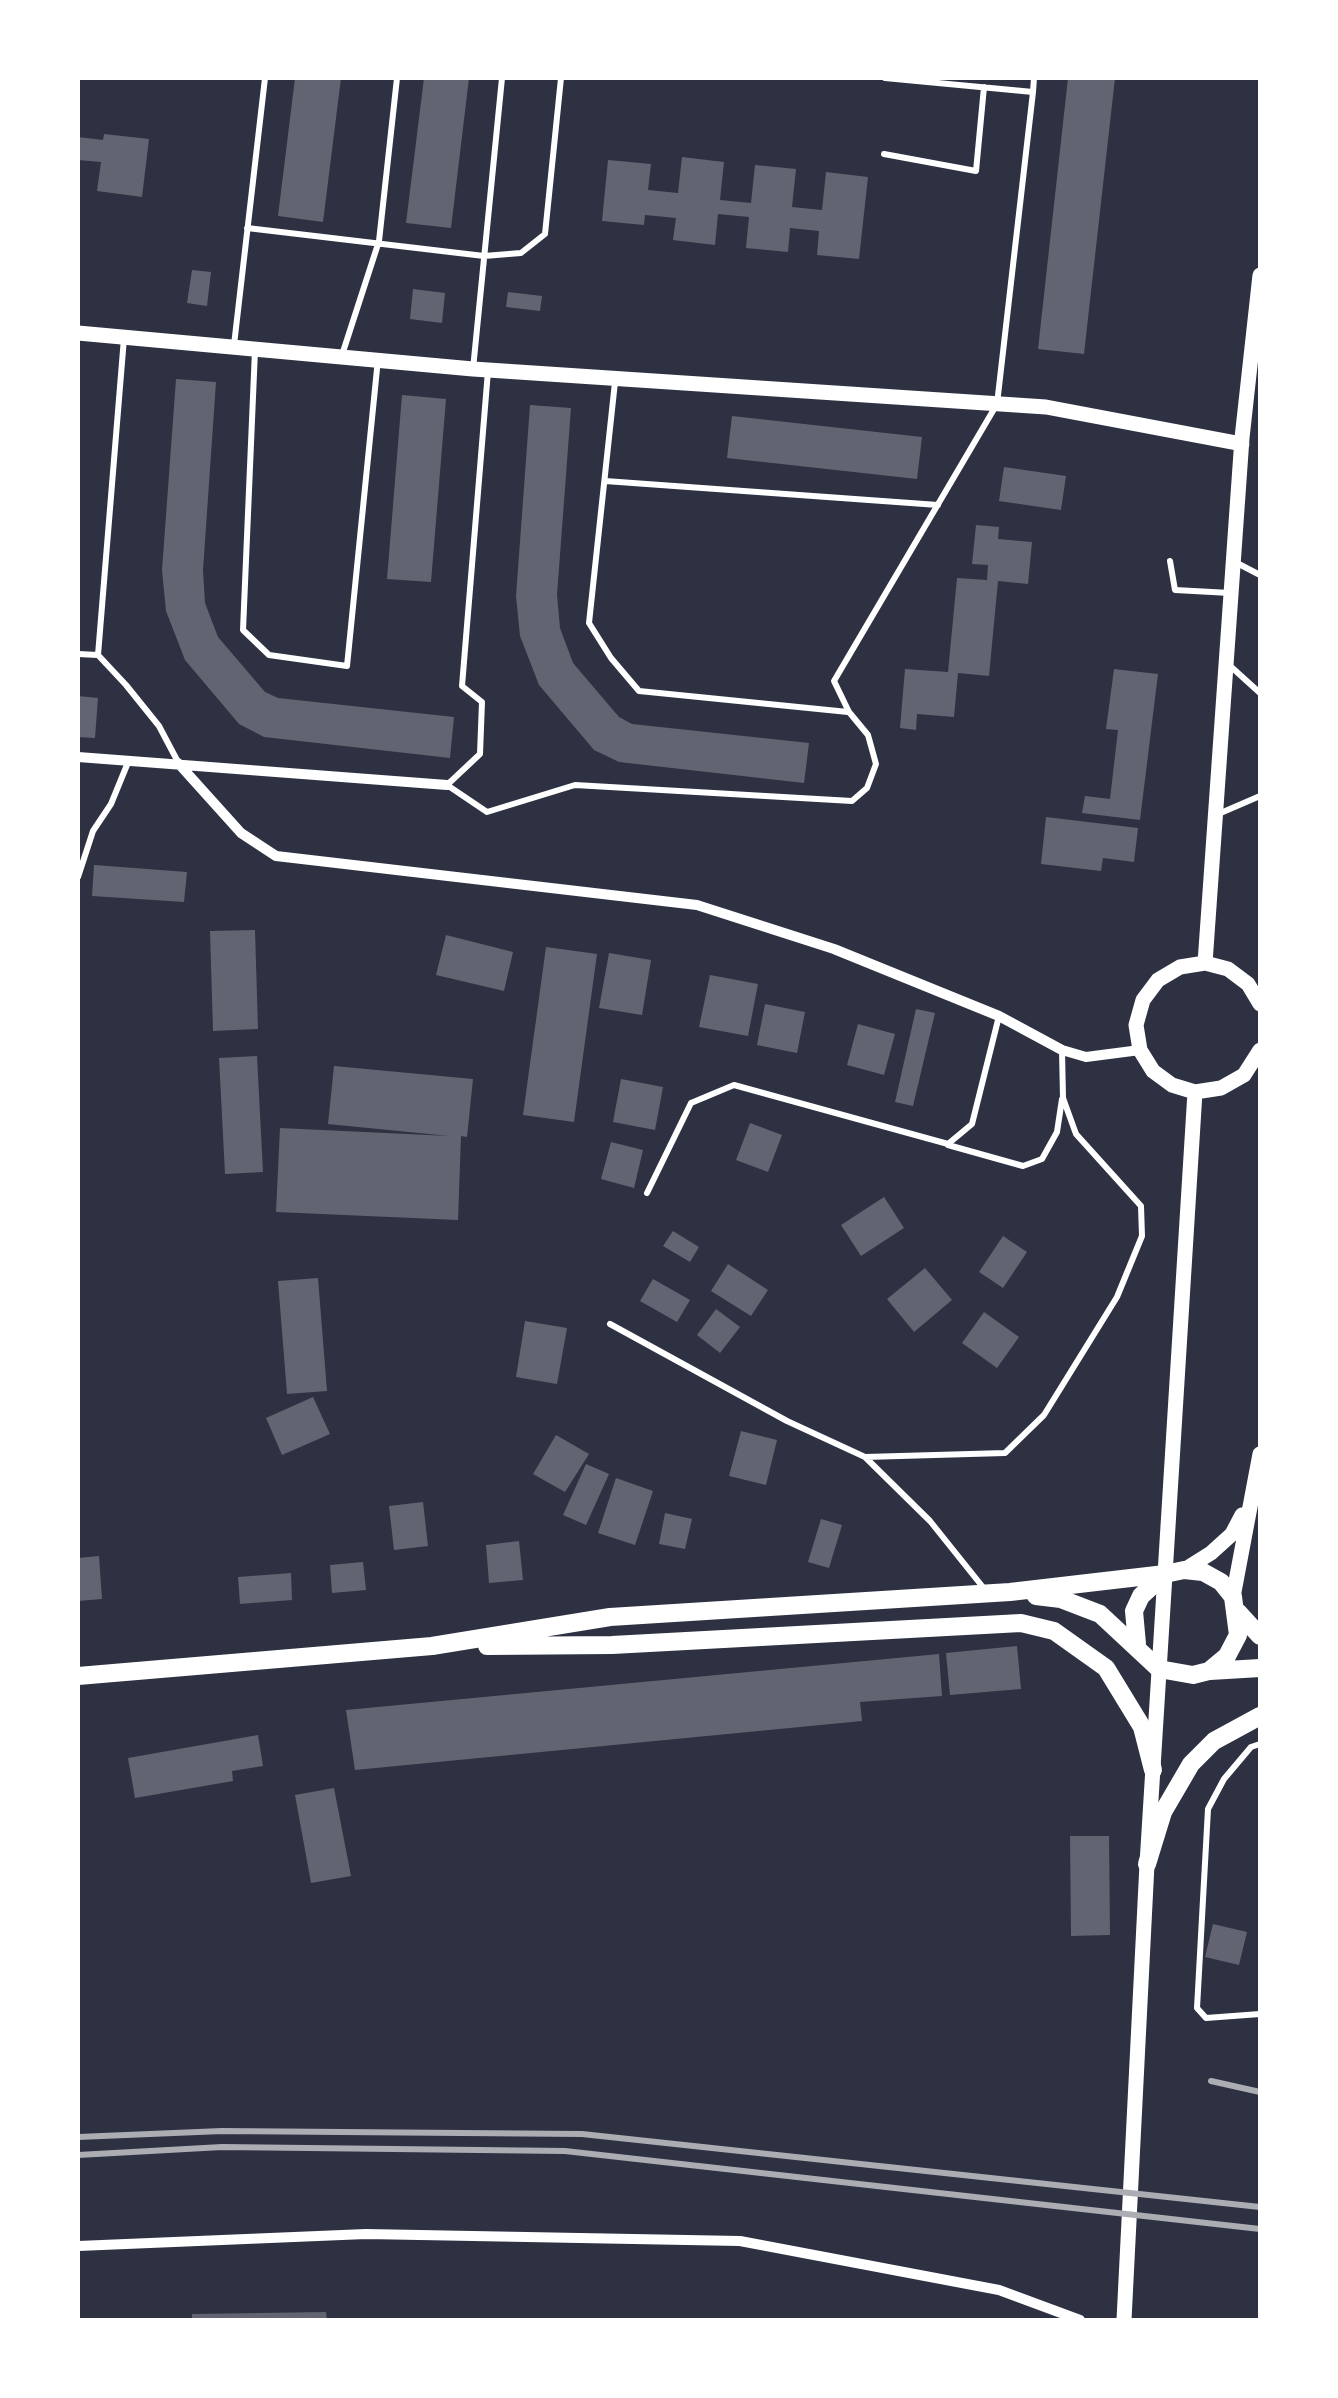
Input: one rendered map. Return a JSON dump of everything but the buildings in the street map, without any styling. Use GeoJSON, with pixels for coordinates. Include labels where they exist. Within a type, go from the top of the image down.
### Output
{"type":"FeatureCollection","features":[{"type":"Feature","properties":{"kind":"main road"},"geometry":{"type":"LineString","coordinates":[[432,1646],[610,1617],[988,1594],[1174,1572],[1212,1577],[1260,1636]]}},
{"type":"Feature","properties":{"kind":"main road"},"geometry":{"type":"LineString","coordinates":[[1137,1644],[1134,1611],[1151,1583],[1174,1572]]}},
{"type":"Feature","properties":{"kind":"main road"},"geometry":{"type":"LineString","coordinates":[[1010,1592],[1061,1599],[1100,1614],[1160,1669],[1175,1675],[1260,1668]]}},
{"type":"Feature","properties":{"kind":"main road"},"geometry":{"type":"LineString","coordinates":[[1209,1671],[1227,1656],[1238,1636],[1236,1605]]}},
{"type":"Feature","properties":{"kind":"main road"},"geometry":{"type":"LineString","coordinates":[[78,1676],[432,1646],[612,1644],[1021,1623],[1054,1631],[1106,1668],[1142,1727],[1153,1770]]}},
{"type":"Feature","properties":{"kind":"main road"},"geometry":{"type":"LineString","coordinates":[[1147,1864],[1163,1812],[1191,1764],[1214,1741],[1260,1716]]}},
{"type":"Feature","properties":{"kind":"street"},"geometry":{"type":"LineString","coordinates":[[1205,963],[1242,444],[1260,275]]}},
{"type":"Feature","properties":{"kind":"street"},"geometry":{"type":"LineString","coordinates":[[78,333],[480,369],[1046,407],[1242,444]]}},
{"type":"Feature","properties":{"kind":"street"},"geometry":{"type":"LineString","coordinates":[[78,758],[447,784]]}},
{"type":"Feature","properties":{"kind":"street"},"geometry":{"type":"LineString","coordinates":[[178,763],[241,834],[276,856],[697,904],[834,949],[999,1016],[1062,1050],[1086,1057],[1140,1050]]}},
{"type":"Feature","properties":{"kind":"street"},"geometry":{"type":"LineString","coordinates":[[1260,1004],[1238,976],[1205,963],[1180,967],[1158,980],[1142,1000],[1136,1025],[1140,1050],[1162,1078],[1195,1092],[1221,1088],[1244,1075],[1260,1050]]}},
{"type":"Feature","properties":{"kind":"street"},"geometry":{"type":"LineString","coordinates":[[1124,2320],[1147,1864],[1195,1092]]}},
{"type":"Feature","properties":{"kind":"street"},"geometry":{"type":"LineString","coordinates":[[1236,1605],[1248,1503],[1260,1454]]}},
{"type":"Feature","properties":{"kind":"street"},"geometry":{"type":"LineString","coordinates":[[1174,1572],[1211,1553],[1232,1534],[1248,1503]]}},
{"type":"Feature","properties":{"kind":"street"},"geometry":{"type":"LineString","coordinates":[[78,2246],[366,2234],[740,2241],[999,2290],[1080,2320]]}},
{"type":"Feature","properties":{"kind":"lane"},"geometry":{"type":"LineString","coordinates":[[234,348],[264,78]]}},
{"type":"Feature","properties":{"kind":"lane"},"geometry":{"type":"LineString","coordinates":[[342,356],[379,241],[397,78]]}},
{"type":"Feature","properties":{"kind":"lane"},"geometry":{"type":"LineString","coordinates":[[502,78],[484,256],[462,686],[482,702],[480,754],[447,784],[487,812],[575,785],[852,801],[867,788],[876,764],[868,735],[834,681],[997,404],[1034,78]]}},
{"type":"Feature","properties":{"kind":"lane"},"geometry":{"type":"LineString","coordinates":[[247,228],[484,256],[522,253],[546,234],[561,78]]}},
{"type":"Feature","properties":{"kind":"lane"},"geometry":{"type":"LineString","coordinates":[[885,78],[1033,92]]}},
{"type":"Feature","properties":{"kind":"lane"},"geometry":{"type":"LineString","coordinates":[[884,154],[976,170],[984,87]]}},
{"type":"Feature","properties":{"kind":"lane"},"geometry":{"type":"LineString","coordinates":[[124,337],[98,655],[158,726],[178,763]]}},
{"type":"Feature","properties":{"kind":"lane"},"geometry":{"type":"LineString","coordinates":[[255,349],[243,630],[269,655],[347,666],[378,359]]}},
{"type":"Feature","properties":{"kind":"lane"},"geometry":{"type":"LineString","coordinates":[[616,378],[589,623],[610,658],[638,691],[850,712]]}},
{"type":"Feature","properties":{"kind":"lane"},"geometry":{"type":"LineString","coordinates":[[604,481],[938,505]]}},
{"type":"Feature","properties":{"kind":"lane"},"geometry":{"type":"LineString","coordinates":[[1233,560],[1260,576]]}},
{"type":"Feature","properties":{"kind":"lane"},"geometry":{"type":"LineString","coordinates":[[1170,561],[1175,590],[1231,593]]}},
{"type":"Feature","properties":{"kind":"lane"},"geometry":{"type":"LineString","coordinates":[[78,654],[98,655]]}},
{"type":"Feature","properties":{"kind":"lane"},"geometry":{"type":"LineString","coordinates":[[1226,663],[1260,693]]}},
{"type":"Feature","properties":{"kind":"lane"},"geometry":{"type":"LineString","coordinates":[[78,877],[93,831],[111,804],[129,760]]}},
{"type":"Feature","properties":{"kind":"lane"},"geometry":{"type":"LineString","coordinates":[[1215,815],[1260,796]]}},
{"type":"Feature","properties":{"kind":"lane"},"geometry":{"type":"LineString","coordinates":[[948,1144],[972,1124],[999,1016]]}},
{"type":"Feature","properties":{"kind":"lane"},"geometry":{"type":"LineString","coordinates":[[647,1193],[692,1103],[734,1085],[1023,1166],[1042,1160],[1057,1132],[1062,1050]]}},
{"type":"Feature","properties":{"kind":"lane"},"geometry":{"type":"LineString","coordinates":[[866,1457],[1005,1453],[1044,1415],[1117,1297],[1142,1236],[1141,1206],[1076,1134],[1062,1098]]}},
{"type":"Feature","properties":{"kind":"lane"},"geometry":{"type":"LineString","coordinates":[[610,1324],[787,1421],[866,1457],[930,1521],[988,1594]]}},
{"type":"Feature","properties":{"kind":"lane"},"geometry":{"type":"LineString","coordinates":[[1260,1744],[1251,1747],[1224,1779],[1208,1809],[1197,2008],[1206,2018],[1260,2014]]}},
{"type":"Feature","properties":{"kind":"railway"},"geometry":{"type":"LineString","coordinates":[[1211,2081],[1260,2092]]}},
{"type":"Feature","properties":{"kind":"railway"},"geometry":{"type":"LineString","coordinates":[[78,2137],[222,2131],[582,2134],[1260,2207]]}},
{"type":"Feature","properties":{"kind":"railway"},"geometry":{"type":"LineString","coordinates":[[78,2155],[222,2147],[565,2151],[1260,2229]]}}]}
